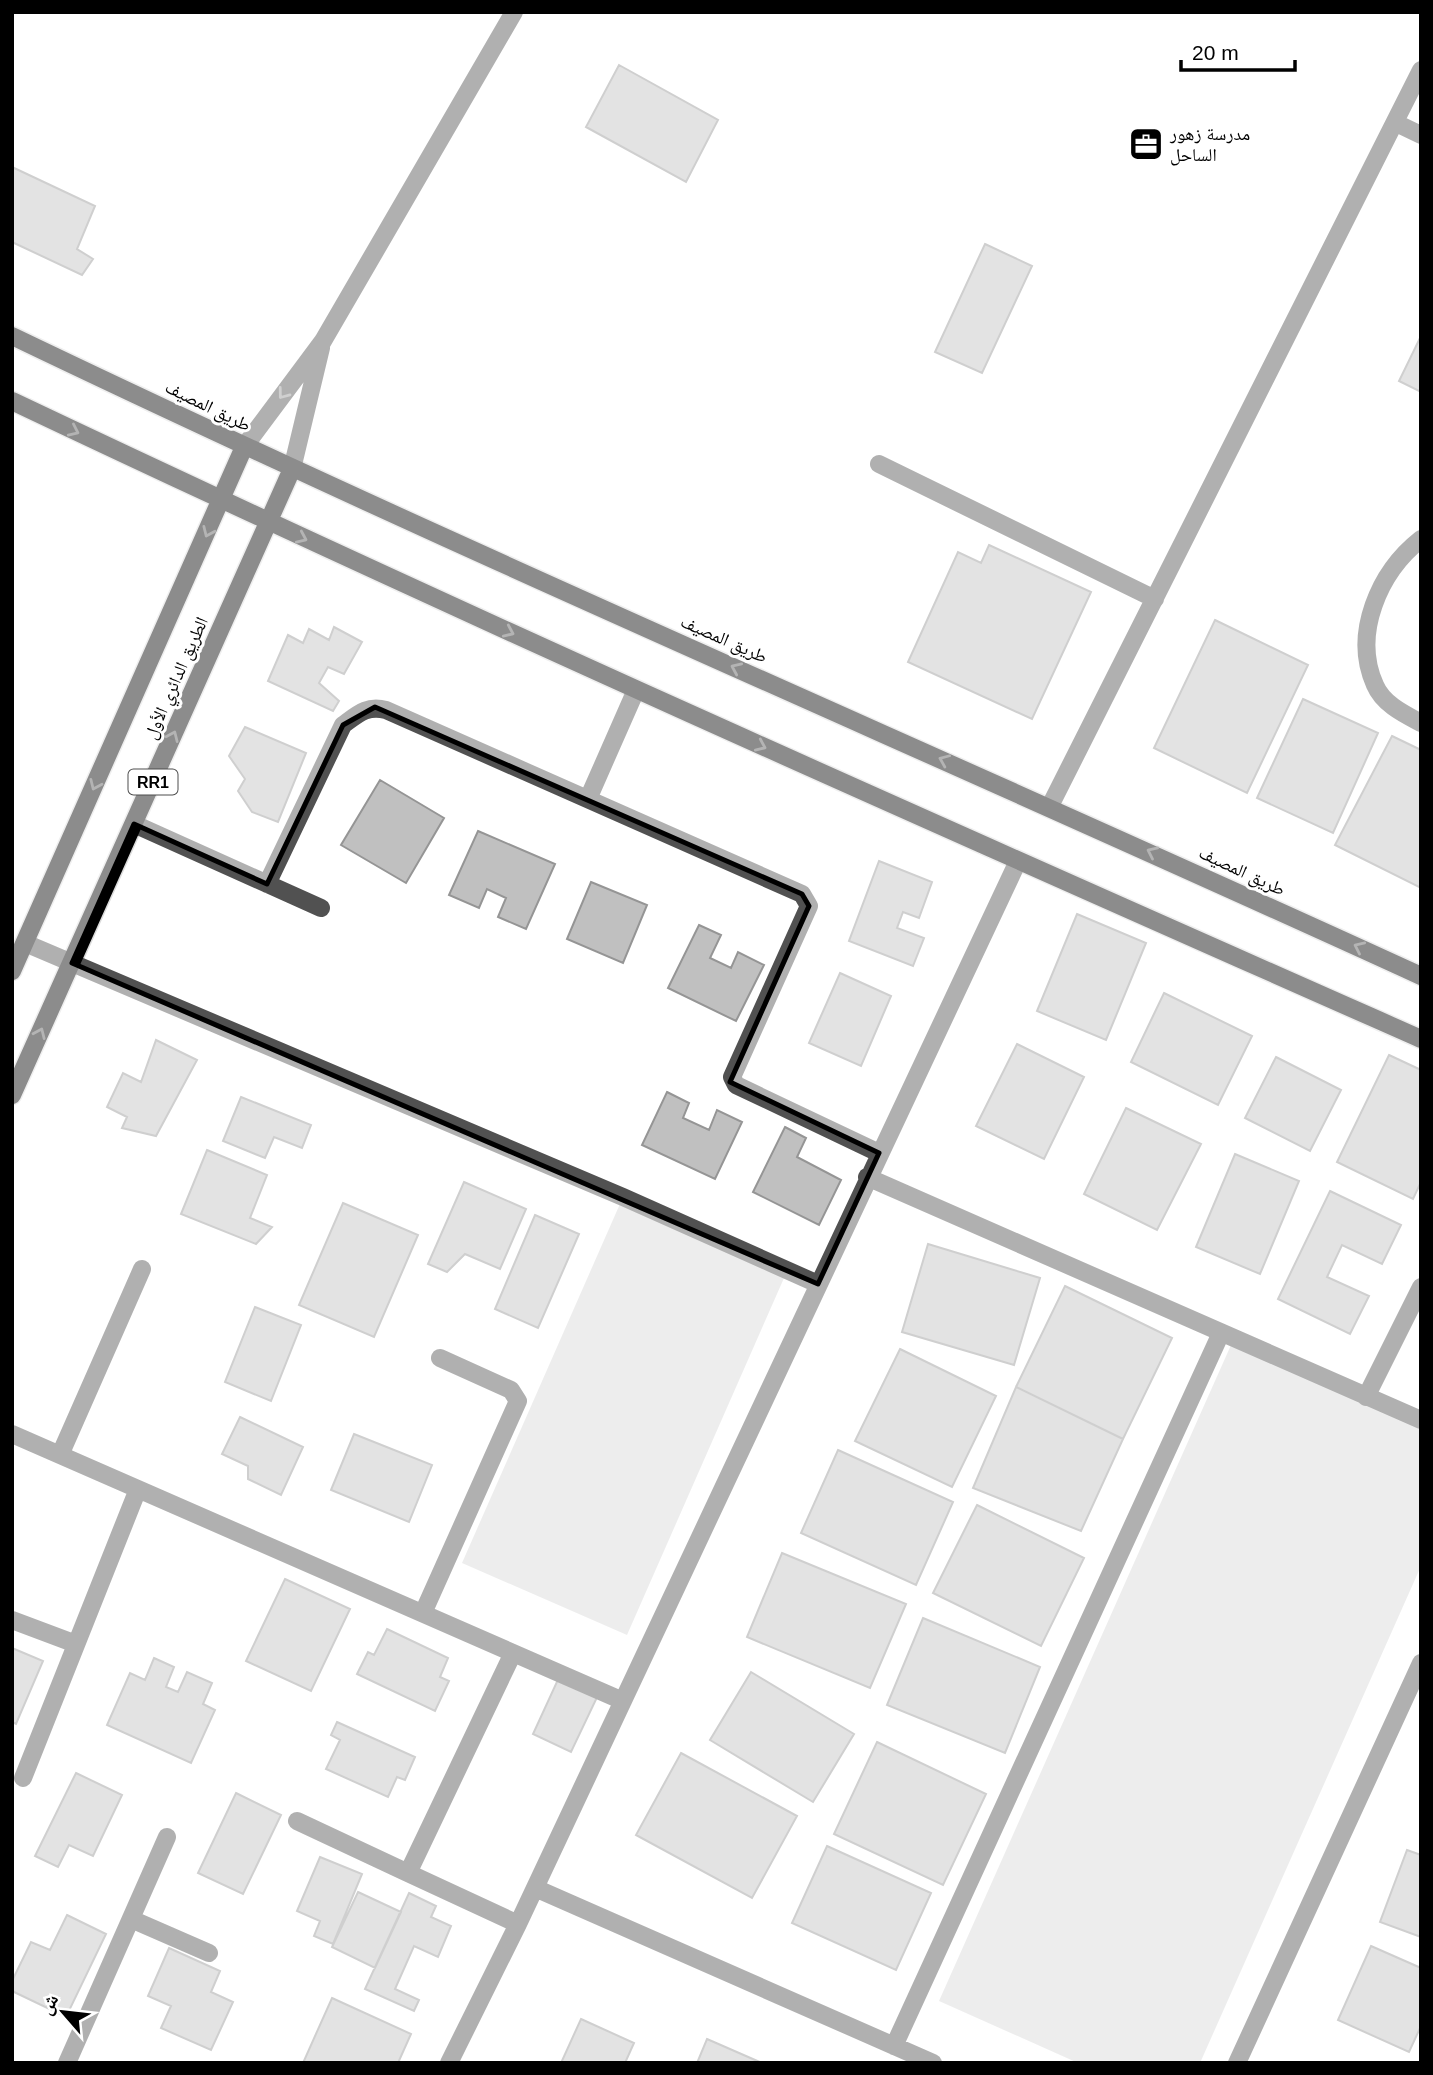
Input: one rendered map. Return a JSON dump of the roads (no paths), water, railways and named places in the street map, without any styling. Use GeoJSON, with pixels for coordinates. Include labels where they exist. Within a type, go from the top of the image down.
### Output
{"type":"FeatureCollection","features":[{"type":"Feature","properties":{"kind":"main road","name":"طريق المصيف"},"geometry":{"type":"LineString","coordinates":[[12,336],[292,469],[1050,806],[1421,976]]}},
{"type":"Feature","properties":{"kind":"main road"},"geometry":{"type":"LineString","coordinates":[[12,401],[269,523],[636,690],[1421,1039]]}},
{"type":"Feature","properties":{"kind":"main road","name":"الطريق الدائري الأول"},"geometry":{"type":"LineString","coordinates":[[12,971],[244,447]]}},
{"type":"Feature","properties":{"kind":"main road","name":"الطريق الدائري الأول"},"geometry":{"type":"LineString","coordinates":[[12,1095],[292,469]]}},
{"type":"Feature","properties":{"kind":"street"},"geometry":{"type":"LineString","coordinates":[[244,447],[323,341],[514,12]]}},
{"type":"Feature","properties":{"kind":"street"},"geometry":{"type":"LineString","coordinates":[[1050,806],[1421,70]]}},
{"type":"Feature","properties":{"kind":"street"},"geometry":{"type":"LineString","coordinates":[[1396,123],[1421,135]]}},
{"type":"Feature","properties":{"kind":"street"},"geometry":{"type":"LineString","coordinates":[[292,469],[323,341]]}},
{"type":"Feature","properties":{"kind":"street"},"geometry":{"type":"LineString","coordinates":[[879,464],[1155,599]]}},
{"type":"Feature","properties":{"kind":"street"},"geometry":{"type":"LineString","coordinates":[[1421,539],[1384,579],[1370,617],[1367,656],[1376,688],[1397,711],[1421,723]]}},
{"type":"Feature","properties":{"kind":"street"},"geometry":{"type":"LineString","coordinates":[[588,799],[636,690]]}},
{"type":"Feature","properties":{"kind":"street"},"geometry":{"type":"LineString","coordinates":[[267,884],[343,725],[363,710],[375,707],[386,710],[802,894],[809,906],[732,1077],[736,1085],[879,1153]]}},
{"type":"Feature","properties":{"kind":"street"},"geometry":{"type":"LineString","coordinates":[[134,824],[321,908]]}},
{"type":"Feature","properties":{"kind":"street"},"geometry":{"type":"LineString","coordinates":[[449,2063],[519,1924],[867,1177],[1018,861]]}},
{"type":"Feature","properties":{"kind":"street"},"geometry":{"type":"LineString","coordinates":[[25,943],[623,1197],[818,1283]]}},
{"type":"Feature","properties":{"kind":"street"},"geometry":{"type":"LineString","coordinates":[[867,1177],[1221,1333],[1235,1336],[1421,1420]]}},
{"type":"Feature","properties":{"kind":"street"},"geometry":{"type":"LineString","coordinates":[[60,1455],[142,1269]]}},
{"type":"Feature","properties":{"kind":"street"},"geometry":{"type":"LineString","coordinates":[[1366,1397],[1421,1287]]}},
{"type":"Feature","properties":{"kind":"street"},"geometry":{"type":"LineString","coordinates":[[894,2046],[1221,1333]]}},
{"type":"Feature","properties":{"kind":"street"},"geometry":{"type":"LineString","coordinates":[[423,1613],[518,1401],[510,1390],[440,1358]]}},
{"type":"Feature","properties":{"kind":"street"},"geometry":{"type":"LineString","coordinates":[[12,1434],[623,1701]]}},
{"type":"Feature","properties":{"kind":"street"},"geometry":{"type":"LineString","coordinates":[[23,1777],[138,1489]]}},
{"type":"Feature","properties":{"kind":"street"},"geometry":{"type":"LineString","coordinates":[[12,1620],[76,1644]]}},
{"type":"Feature","properties":{"kind":"street"},"geometry":{"type":"LineString","coordinates":[[408,1873],[513,1653]]}},
{"type":"Feature","properties":{"kind":"street"},"geometry":{"type":"LineString","coordinates":[[1237,2063],[1421,1663]]}},
{"type":"Feature","properties":{"kind":"street"},"geometry":{"type":"LineString","coordinates":[[296,1821],[519,1924]]}},
{"type":"Feature","properties":{"kind":"street"},"geometry":{"type":"LineString","coordinates":[[67,2063],[167,1837]]}},
{"type":"Feature","properties":{"kind":"street"},"geometry":{"type":"LineString","coordinates":[[535,1888],[933,2063]]}},
{"type":"Feature","properties":{"kind":"street"},"geometry":{"type":"LineString","coordinates":[[131,1919],[209,1954]]}},
{"type":"Feature","properties":{"kind":"place","name":"مدرسة زهور الساحل"},"geometry":{"type":"Point","coordinates":[1146,144]}}]}
